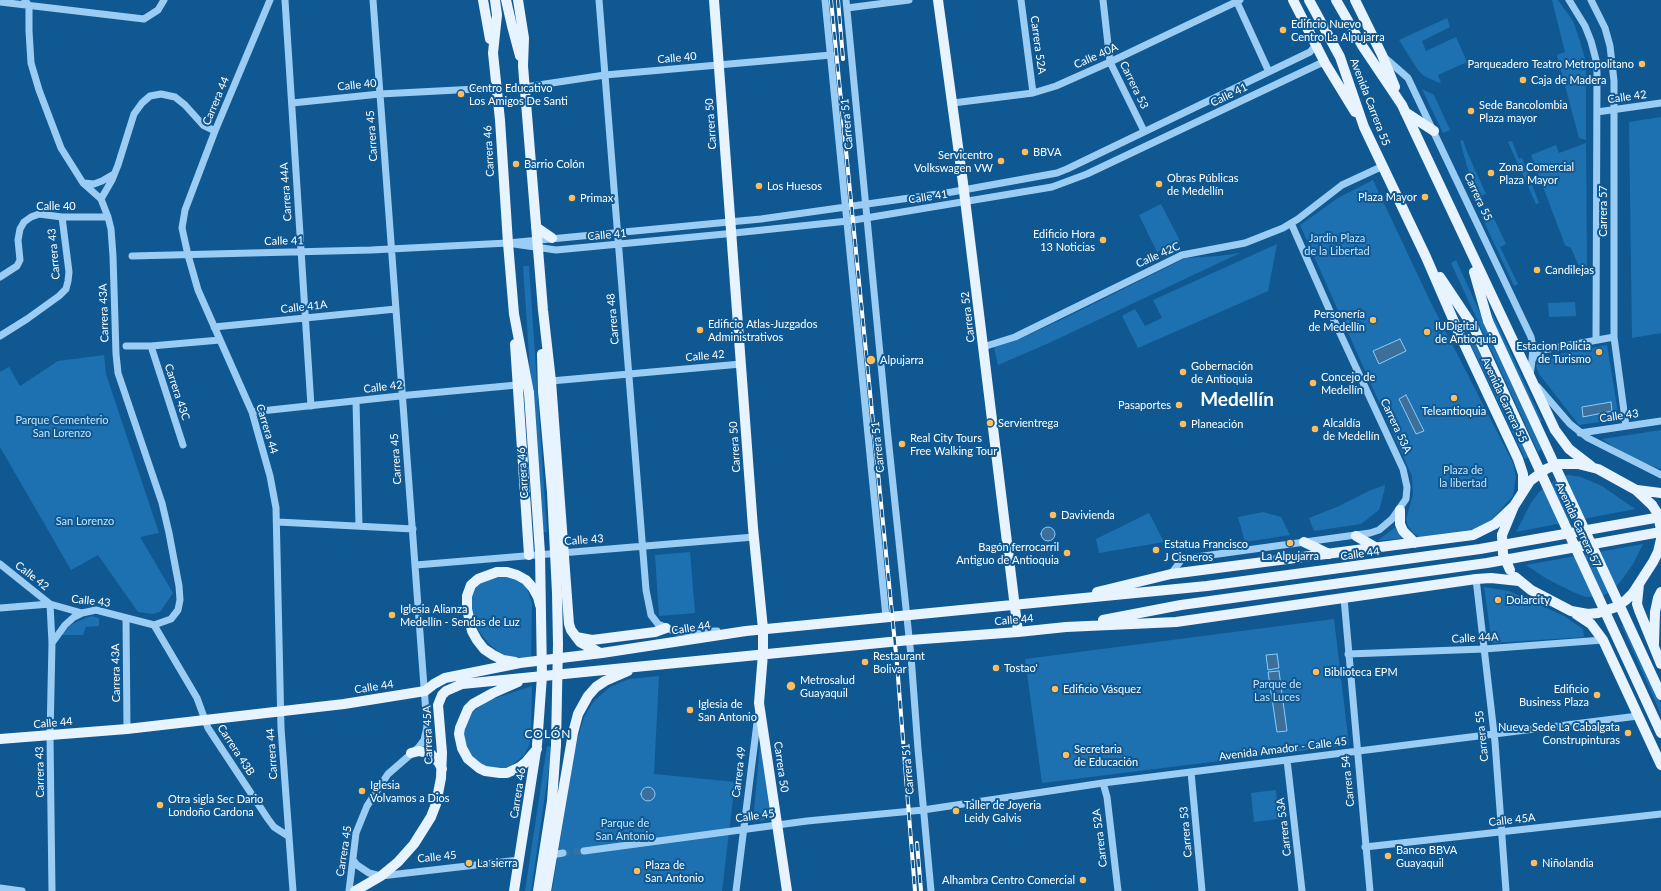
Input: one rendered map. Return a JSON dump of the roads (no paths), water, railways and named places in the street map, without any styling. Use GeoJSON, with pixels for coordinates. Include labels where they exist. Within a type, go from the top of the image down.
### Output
{"type":"FeatureCollection","features":[{"type":"Feature","properties":{"kind":"main road","name":"Carrera 46"},"geometry":{"type":"LineString","coordinates":[[483,0],[493,53],[500,120],[514,314],[529,393],[537,500],[541,607],[542,676],[537,747],[514,891]]}},
{"type":"Feature","properties":{"kind":"main road","name":"Carrera 46"},"geometry":{"type":"LineString","coordinates":[[493,53],[497,15],[495,0]]}},
{"type":"Feature","properties":{"kind":"main road"},"geometry":{"type":"LineString","coordinates":[[506,0],[523,66]]}},
{"type":"Feature","properties":{"kind":"main road"},"geometry":{"type":"LineString","coordinates":[[518,0],[524,38],[523,66],[542,310],[551,380],[569,624],[575,637],[587,647],[602,653]]}},
{"type":"Feature","properties":{"kind":"main road","name":"Carrera 50"},"geometry":{"type":"LineString","coordinates":[[714,0],[754,537],[763,629],[760,703],[787,891]]}},
{"type":"Feature","properties":{"kind":"main road","name":"Carrera 52"},"geometry":{"type":"LineString","coordinates":[[938,0],[953,103],[1018,632]]}},
{"type":"Feature","properties":{"kind":"main road"},"geometry":{"type":"LineString","coordinates":[[1293,0],[1325,63],[1364,127]]}},
{"type":"Feature","properties":{"kind":"main road"},"geometry":{"type":"LineString","coordinates":[[1300,0],[1304,20]]}},
{"type":"Feature","properties":{"kind":"main road","name":"Avenida Carrera 55"},"geometry":{"type":"LineString","coordinates":[[1309,0],[1340,57],[1364,127],[1426,257],[1459,333],[1521,465],[1523,474],[1523,490]]}},
{"type":"Feature","properties":{"kind":"main road","name":"Avenida Carrera 55"},"geometry":{"type":"LineString","coordinates":[[1336,0],[1363,47],[1403,109],[1530,378],[1562,441],[1569,449],[1591,466]]}},
{"type":"Feature","properties":{"kind":"main road","name":"Carrera 55"},"geometry":{"type":"LineString","coordinates":[[1355,0],[1382,55],[1403,109]]}},
{"type":"Feature","properties":{"kind":"main road"},"geometry":{"type":"LineString","coordinates":[[1403,109],[1434,131]]}},
{"type":"Feature","properties":{"kind":"main road"},"geometry":{"type":"LineString","coordinates":[[536,227],[552,238]]}},
{"type":"Feature","properties":{"kind":"main road","name":"Avenida Carrera 55"},"geometry":{"type":"LineString","coordinates":[[1465,241],[1488,321]]}},
{"type":"Feature","properties":{"kind":"main road","name":"Avenida Carrera 55"},"geometry":{"type":"LineString","coordinates":[[1426,257],[1474,328]]}},
{"type":"Feature","properties":{"kind":"main road"},"geometry":{"type":"LineString","coordinates":[[538,891],[552,801],[556,745],[558,644],[552,492],[543,390],[542,310]]}},
{"type":"Feature","properties":{"kind":"main road"},"geometry":{"type":"LineString","coordinates":[[514,314],[517,385],[529,555]]}},
{"type":"Feature","properties":{"kind":"main road","name":"Avenida Carrera 57"},"geometry":{"type":"LineString","coordinates":[[1488,321],[1661,695]]}},
{"type":"Feature","properties":{"kind":"main road","name":"Avenida Carrera 57"},"geometry":{"type":"LineString","coordinates":[[1474,328],[1661,733]]}},
{"type":"Feature","properties":{"kind":"main road"},"geometry":{"type":"LineString","coordinates":[[1661,531],[1658,514],[1652,505],[1636,490],[1591,466],[1578,464],[1558,464],[1535,476],[1523,490],[1514,506],[1502,535],[1503,554],[1510,570],[1519,581],[1531,590],[1571,611],[1591,624],[1603,640],[1661,765]]}},
{"type":"Feature","properties":{"kind":"main road"},"geometry":{"type":"LineString","coordinates":[[1636,490],[1661,493]]}},
{"type":"Feature","properties":{"kind":"main road","name":"Calle 44"},"geometry":{"type":"LineString","coordinates":[[1061,600],[1171,574],[1464,537],[1481,532],[1495,524],[1514,506]]}},
{"type":"Feature","properties":{"kind":"main road"},"geometry":{"type":"LineString","coordinates":[[1400,510],[1400,524],[1403,531],[1415,543]]}},
{"type":"Feature","properties":{"kind":"main road","name":"Calle 44"},"geometry":{"type":"LineString","coordinates":[[0,739],[127,729],[205,719],[280,712],[425,691],[445,678],[520,663],[602,653],[746,631],[1174,590],[1449,554],[1661,517]]}},
{"type":"Feature","properties":{"kind":"main road","name":"Calle 44"},"geometry":{"type":"LineString","coordinates":[[1066,627],[1181,605],[1486,563],[1661,531]]}},
{"type":"Feature","properties":{"kind":"main road"},"geometry":{"type":"LineString","coordinates":[[1356,536],[1377,548]]}},
{"type":"Feature","properties":{"kind":"main road"},"geometry":{"type":"LineString","coordinates":[[1571,611],[1588,614],[1608,611],[1626,600],[1657,559],[1661,539]]}},
{"type":"Feature","properties":{"kind":"main road"},"geometry":{"type":"LineString","coordinates":[[1304,542],[1329,554]]}},
{"type":"Feature","properties":{"kind":"main road"},"geometry":{"type":"LineString","coordinates":[[520,663],[503,660],[484,649],[472,631],[467,609],[466,596],[471,585],[478,579],[497,572],[507,572],[526,580],[538,597],[541,607]]}},
{"type":"Feature","properties":{"kind":"main road","name":"Calle 44"},"geometry":{"type":"LineString","coordinates":[[442,695],[446,691],[462,684],[910,640],[1066,627],[1176,622],[1476,579],[1491,578],[1519,581]]}},
{"type":"Feature","properties":{"kind":"main road"},"geometry":{"type":"LineString","coordinates":[[1639,584],[1637,604],[1641,618],[1661,664]]}},
{"type":"Feature","properties":{"kind":"main road"},"geometry":{"type":"LineString","coordinates":[[1654,648],[1657,630],[1655,612],[1661,592]]}},
{"type":"Feature","properties":{"kind":"main road"},"geometry":{"type":"LineString","coordinates":[[575,637],[592,640],[655,632],[666,628]]}},
{"type":"Feature","properties":{"kind":"main road"},"geometry":{"type":"LineString","coordinates":[[546,891],[574,729],[582,705],[588,696],[605,681],[641,667]]}},
{"type":"Feature","properties":{"kind":"main road"},"geometry":{"type":"LineString","coordinates":[[529,677],[473,704],[462,721],[460,728],[460,741],[464,754],[473,764],[492,773],[507,772],[520,767],[526,762],[537,747]]}},
{"type":"Feature","properties":{"kind":"main road","name":"Carrera 45A"},"geometry":{"type":"LineString","coordinates":[[381,876],[406,854],[422,832],[436,804],[442,769],[438,709],[439,700],[442,695]]}},
{"type":"Feature","properties":{"kind":"main road"},"geometry":{"type":"LineString","coordinates":[[411,753],[418,751],[431,754],[442,769]]}},
{"type":"Feature","properties":{"kind":"main road","name":"Calle 45"},"geometry":{"type":"LineString","coordinates":[[355,891],[366,887],[381,876]]}},
{"type":"Feature","properties":{"kind":"street"},"geometry":{"type":"LineString","coordinates":[[0,2],[27,3],[144,19],[158,10],[164,0]]}},
{"type":"Feature","properties":{"kind":"street","name":"Carrera 44"},"geometry":{"type":"LineString","coordinates":[[270,0],[215,131],[185,210],[182,228],[198,290],[252,412],[273,490],[278,522],[280,712],[293,891]]}},
{"type":"Feature","properties":{"kind":"street","name":"Carrera 44A"},"geometry":{"type":"LineString","coordinates":[[285,0],[311,406]]}},
{"type":"Feature","properties":{"kind":"street","name":"Carrera 45"},"geometry":{"type":"LineString","coordinates":[[349,891],[356,833],[367,806],[388,774],[421,744],[427,733],[416,565],[373,0]]}},
{"type":"Feature","properties":{"kind":"street","name":"Carrera 48"},"geometry":{"type":"LineString","coordinates":[[599,0],[646,590],[651,615],[658,624],[666,628]]}},
{"type":"Feature","properties":{"kind":"street","name":"Carrera 51"},"geometry":{"type":"LineString","coordinates":[[825,0],[886,617]]}},
{"type":"Feature","properties":{"kind":"street","name":"Carrera 51"},"geometry":{"type":"LineString","coordinates":[[846,0],[906,615],[910,640],[927,810],[930,891]]}},
{"type":"Feature","properties":{"kind":"street"},"geometry":{"type":"LineString","coordinates":[[847,8],[909,0]]}},
{"type":"Feature","properties":{"kind":"street","name":"Carrera 52A"},"geometry":{"type":"LineString","coordinates":[[1020,0],[1033,93]]}},
{"type":"Feature","properties":{"kind":"street","name":"Carrera 53"},"geometry":{"type":"LineString","coordinates":[[1103,0],[1110,62],[1144,131]]}},
{"type":"Feature","properties":{"kind":"street"},"geometry":{"type":"LineString","coordinates":[[1238,0],[1269,72]]}},
{"type":"Feature","properties":{"kind":"street","name":"Calle 40A"},"geometry":{"type":"LineString","coordinates":[[953,103],[1033,93],[1056,86],[1110,62],[1238,0]]}},
{"type":"Feature","properties":{"kind":"street","name":"Carrera 57"},"geometry":{"type":"LineString","coordinates":[[1569,0],[1585,26],[1596,60],[1596,340]]}},
{"type":"Feature","properties":{"kind":"street","name":"Carrera 57"},"geometry":{"type":"LineString","coordinates":[[1591,0],[1605,28],[1610,46],[1614,81],[1614,337],[1626,426]]}},
{"type":"Feature","properties":{"kind":"street"},"geometry":{"type":"LineString","coordinates":[[27,3],[31,58],[39,90],[61,148],[83,184],[102,199],[114,174],[134,114],[142,103],[150,96],[161,94],[175,97],[186,105],[203,124],[215,131]]}},
{"type":"Feature","properties":{"kind":"street","name":"Calle 41"},"geometry":{"type":"LineString","coordinates":[[537,244],[552,238],[731,222],[846,207],[964,190],[1057,173],[1313,51],[1316,45]]}},
{"type":"Feature","properties":{"kind":"street","name":"Calle 40"},"geometry":{"type":"LineString","coordinates":[[525,87],[605,75],[831,55]]}},
{"type":"Feature","properties":{"kind":"street","name":"Carrera 55"},"geometry":{"type":"LineString","coordinates":[[1382,55],[1408,78],[1531,337],[1533,347],[1530,378]]}},
{"type":"Feature","properties":{"kind":"street","name":"Calle 41"},"geometry":{"type":"LineString","coordinates":[[132,256],[392,249],[508,243],[537,244],[556,250],[848,221],[1052,187],[1072,181],[1319,64],[1325,63]]}},
{"type":"Feature","properties":{"kind":"street","name":"Calle 40"},"geometry":{"type":"LineString","coordinates":[[292,103],[380,94],[496,88]]}},
{"type":"Feature","properties":{"kind":"street","name":"Calle 42"},"geometry":{"type":"LineString","coordinates":[[1597,112],[1661,103]]}},
{"type":"Feature","properties":{"kind":"street"},"geometry":{"type":"LineString","coordinates":[[1112,163],[1110,154],[1118,144]]}},
{"type":"Feature","properties":{"kind":"street","name":"Calle 42C"},"geometry":{"type":"LineString","coordinates":[[983,347],[1015,337],[1182,255],[1245,243],[1258,238],[1291,223],[1342,185],[1383,166]]}},
{"type":"Feature","properties":{"kind":"street"},"geometry":{"type":"LineString","coordinates":[[83,184],[98,183],[114,174]]}},
{"type":"Feature","properties":{"kind":"street","name":"Carrera 43A"},"geometry":{"type":"LineString","coordinates":[[102,199],[111,229],[118,373],[162,503],[179,586],[180,600],[178,610],[171,619],[154,625]]}},
{"type":"Feature","properties":{"kind":"street","name":"Calle 40"},"geometry":{"type":"LineString","coordinates":[[0,277],[18,266],[20,260],[18,240],[20,228],[31,216],[39,214],[62,217],[108,217]]}},
{"type":"Feature","properties":{"kind":"street","name":"Carrera 43"},"geometry":{"type":"LineString","coordinates":[[0,336],[27,319],[59,296],[66,289],[69,272],[62,217]]}},
{"type":"Feature","properties":{"kind":"street","name":"Carrera 53A"},"geometry":{"type":"LineString","coordinates":[[1291,223],[1403,469],[1407,487],[1406,499],[1400,510]]}},
{"type":"Feature","properties":{"kind":"street","name":"Calle 41A"},"geometry":{"type":"LineString","coordinates":[[214,327],[396,309]]}},
{"type":"Feature","properties":{"kind":"street"},"geometry":{"type":"LineString","coordinates":[[1531,337],[1539,346],[1546,350]]}},
{"type":"Feature","properties":{"kind":"street"},"geometry":{"type":"LineString","coordinates":[[1532,360],[1538,353],[1546,350],[1614,337]]}},
{"type":"Feature","properties":{"kind":"street"},"geometry":{"type":"LineString","coordinates":[[126,346],[151,346],[220,340]]}},
{"type":"Feature","properties":{"kind":"street","name":"Carrera 43C"},"geometry":{"type":"LineString","coordinates":[[151,346],[183,445]]}},
{"type":"Feature","properties":{"kind":"street","name":"Calle 42"},"geometry":{"type":"LineString","coordinates":[[551,380],[741,364]]}},
{"type":"Feature","properties":{"kind":"street"},"geometry":{"type":"LineString","coordinates":[[1530,378],[1580,433],[1595,443],[1661,475]]}},
{"type":"Feature","properties":{"kind":"street","name":"Calle 42"},"geometry":{"type":"LineString","coordinates":[[252,412],[517,385]]}},
{"type":"Feature","properties":{"kind":"street"},"geometry":{"type":"LineString","coordinates":[[356,401],[359,526]]}},
{"type":"Feature","properties":{"kind":"street","name":"Calle 43"},"geometry":{"type":"LineString","coordinates":[[1580,433],[1661,421]]}},
{"type":"Feature","properties":{"kind":"street","name":"Calle 44"},"geometry":{"type":"LineString","coordinates":[[1171,574],[1182,559],[1356,536],[1378,530],[1392,519],[1400,510]]}},
{"type":"Feature","properties":{"kind":"street"},"geometry":{"type":"LineString","coordinates":[[278,522],[413,529]]}},
{"type":"Feature","properties":{"kind":"street","name":"Calle 43"},"geometry":{"type":"LineString","coordinates":[[416,565],[564,552],[642,547],[733,537],[754,537]]}},
{"type":"Feature","properties":{"kind":"street","name":"Calle 42"},"geometry":{"type":"LineString","coordinates":[[0,564],[50,604]]}},
{"type":"Feature","properties":{"kind":"street","name":"Carrera 55"},"geometry":{"type":"LineString","coordinates":[[1476,579],[1495,742],[1506,891]]}},
{"type":"Feature","properties":{"kind":"street","name":"Carrera 54"},"geometry":{"type":"LineString","coordinates":[[1344,598],[1356,751],[1370,891]]}},
{"type":"Feature","properties":{"kind":"street","name":"Carrera 43"},"geometry":{"type":"LineString","coordinates":[[50,604],[52,643],[50,736],[52,891]]}},
{"type":"Feature","properties":{"kind":"street","name":"Calle 43"},"geometry":{"type":"LineString","coordinates":[[0,608],[50,604],[82,613],[96,610],[154,625]]}},
{"type":"Feature","properties":{"kind":"street"},"geometry":{"type":"LineString","coordinates":[[52,643],[65,625],[74,617],[82,613]]}},
{"type":"Feature","properties":{"kind":"street","name":"Carrera 43A"},"geometry":{"type":"LineString","coordinates":[[126,618],[127,729]]}},
{"type":"Feature","properties":{"kind":"street","name":"Carrera 43B"},"geometry":{"type":"LineString","coordinates":[[154,625],[197,698],[208,728],[268,820],[274,827],[288,836]]}},
{"type":"Feature","properties":{"kind":"street","name":"Calle 44"},"geometry":{"type":"LineString","coordinates":[[666,628],[676,632],[746,631]]}},
{"type":"Feature","properties":{"kind":"street","name":"Calle 44A"},"geometry":{"type":"LineString","coordinates":[[1348,654],[1484,649],[1603,640]]}},
{"type":"Feature","properties":{"kind":"street","name":"Carrera 49"},"geometry":{"type":"LineString","coordinates":[[736,891],[760,703]]}},
{"type":"Feature","properties":{"kind":"street","name":"Avenida Amador - Calle 45"},"geometry":{"type":"LineString","coordinates":[[927,810],[1103,783],[1638,716]]}},
{"type":"Feature","properties":{"kind":"street","name":"Carrera 53A"},"geometry":{"type":"LineString","coordinates":[[1287,760],[1302,891]]}},
{"type":"Feature","properties":{"kind":"street","name":"Carrera 53"},"geometry":{"type":"LineString","coordinates":[[1191,772],[1202,891]]}},
{"type":"Feature","properties":{"kind":"street","name":"Carrera 52A"},"geometry":{"type":"LineString","coordinates":[[1103,783],[1118,891]]}},
{"type":"Feature","properties":{"kind":"street","name":"Calle 45"},"geometry":{"type":"LineString","coordinates":[[584,850],[743,830],[927,810]]}},
{"type":"Feature","properties":{"kind":"street","name":"Calle 45A"},"geometry":{"type":"LineString","coordinates":[[1365,847],[1661,814]]}},
{"type":"Feature","properties":{"kind":"street"},"geometry":{"type":"LineString","coordinates":[[552,855],[563,853]]}},
{"type":"Feature","properties":{"kind":"street","name":"Calle 45"},"geometry":{"type":"LineString","coordinates":[[353,860],[362,869],[381,876],[519,860]]}},
{"type":"Feature","properties":{"kind":"street"},"geometry":{"type":"LineString","coordinates":[[0,888],[22,891]]}},
{"type":"Feature","properties":{"kind":"tunnel"},"geometry":{"type":"LineString","coordinates":[[563,853],[584,851]]}},
{"type":"Feature","properties":{"kind":"railway"},"geometry":{"type":"LineString","coordinates":[[831,0],[897,664],[915,891]]}},
{"type":"Feature","properties":{"kind":"railway"},"geometry":{"type":"LineString","coordinates":[[838,0],[843,59]]}},
{"type":"Feature","properties":{"kind":"railway"},"geometry":{"type":"LineString","coordinates":[[917,843],[921,891]]}},
{"type":"Feature","properties":{"kind":"place","name":"Edificio Nuevo Centro La Alpujarra"},"geometry":{"type":"Point","coordinates":[1283,30]}},
{"type":"Feature","properties":{"kind":"place","name":"Parqueadero Teatro Metropolitano"},"geometry":{"type":"Point","coordinates":[1642,64]}},
{"type":"Feature","properties":{"kind":"place","name":"Caja de Madera"},"geometry":{"type":"Point","coordinates":[1523,80]}},
{"type":"Feature","properties":{"kind":"place","name":"Centro Educativo Los Amigos De Santi"},"geometry":{"type":"Point","coordinates":[461,94]}},
{"type":"Feature","properties":{"kind":"place","name":"Sede Bancolombia Plaza mayor"},"geometry":{"type":"Point","coordinates":[1471,111]}},
{"type":"Feature","properties":{"kind":"place","name":"BBVA"},"geometry":{"type":"Point","coordinates":[1025,152]}},
{"type":"Feature","properties":{"kind":"place","name":"Servicentro Volkswagen VW"},"geometry":{"type":"Point","coordinates":[1001,161]}},
{"type":"Feature","properties":{"kind":"place","name":"Barrio Colón"},"geometry":{"type":"Point","coordinates":[516,164]}},
{"type":"Feature","properties":{"kind":"place","name":"Zona Comercial Plaza Mayor"},"geometry":{"type":"Point","coordinates":[1491,173]}},
{"type":"Feature","properties":{"kind":"place","name":"Obras Públicas de Medellín"},"geometry":{"type":"Point","coordinates":[1159,184]}},
{"type":"Feature","properties":{"kind":"place","name":"Los Huesos"},"geometry":{"type":"Point","coordinates":[759,186]}},
{"type":"Feature","properties":{"kind":"place","name":"Plaza Mayor"},"geometry":{"type":"Point","coordinates":[1425,197]}},
{"type":"Feature","properties":{"kind":"place","name":"Primax"},"geometry":{"type":"Point","coordinates":[572,198]}},
{"type":"Feature","properties":{"kind":"place","name":"Edificio Hora 13 Noticias"},"geometry":{"type":"Point","coordinates":[1103,240]}},
{"type":"Feature","properties":{"kind":"place","name":"Candilejas"},"geometry":{"type":"Point","coordinates":[1537,270]}},
{"type":"Feature","properties":{"kind":"place","name":"Personería de Medellín"},"geometry":{"type":"Point","coordinates":[1373,320]}},
{"type":"Feature","properties":{"kind":"place","name":"Edificio Atlas-Juzgados Administrativos"},"geometry":{"type":"Point","coordinates":[700,330]}},
{"type":"Feature","properties":{"kind":"place","name":"IUDigital de Antioquia"},"geometry":{"type":"Point","coordinates":[1427,332]}},
{"type":"Feature","properties":{"kind":"place","name":"Estacion Policia de Turismo"},"geometry":{"type":"Point","coordinates":[1599,352]}},
{"type":"Feature","properties":{"kind":"place","name":"Alpujarra"},"geometry":{"type":"Point","coordinates":[871,360]}},
{"type":"Feature","properties":{"kind":"place","name":"Gobernación de Antioquia"},"geometry":{"type":"Point","coordinates":[1183,372]}},
{"type":"Feature","properties":{"kind":"place","name":"Concejo de Medellín"},"geometry":{"type":"Point","coordinates":[1313,383]}},
{"type":"Feature","properties":{"kind":"place","name":"Teleantioquia"},"geometry":{"type":"Point","coordinates":[1454,398]}},
{"type":"Feature","properties":{"kind":"place","name":"Pasaportes"},"geometry":{"type":"Point","coordinates":[1179,405]}},
{"type":"Feature","properties":{"kind":"place","name":"Servientrega"},"geometry":{"type":"Point","coordinates":[990,423]}},
{"type":"Feature","properties":{"kind":"place","name":"Planeación"},"geometry":{"type":"Point","coordinates":[1183,424]}},
{"type":"Feature","properties":{"kind":"place","name":"Alcaldía de Medellín"},"geometry":{"type":"Point","coordinates":[1315,429]}},
{"type":"Feature","properties":{"kind":"place","name":"Real City Tours Free Walking Tour"},"geometry":{"type":"Point","coordinates":[902,444]}},
{"type":"Feature","properties":{"kind":"place","name":"Davivienda"},"geometry":{"type":"Point","coordinates":[1053,515]}},
{"type":"Feature","properties":{"kind":"place","name":"La Alpujarra"},"geometry":{"type":"Point","coordinates":[1290,543]}},
{"type":"Feature","properties":{"kind":"place","name":"Estatua Francisco J Cisneros"},"geometry":{"type":"Point","coordinates":[1156,550]}},
{"type":"Feature","properties":{"kind":"place","name":"Bagón ferrocarril Antiguo de Antioquia"},"geometry":{"type":"Point","coordinates":[1067,553]}},
{"type":"Feature","properties":{"kind":"place","name":"Dolarcity"},"geometry":{"type":"Point","coordinates":[1498,600]}},
{"type":"Feature","properties":{"kind":"place","name":"Iglesia Alianza Medellín - Sendas de Luz"},"geometry":{"type":"Point","coordinates":[392,615]}},
{"type":"Feature","properties":{"kind":"place","name":"Restaurant Bolivar"},"geometry":{"type":"Point","coordinates":[865,662]}},
{"type":"Feature","properties":{"kind":"place","name":"Tostao'"},"geometry":{"type":"Point","coordinates":[996,668]}},
{"type":"Feature","properties":{"kind":"place","name":"Biblioteca EPM"},"geometry":{"type":"Point","coordinates":[1316,672]}},
{"type":"Feature","properties":{"kind":"place","name":"Metrosalud Guayaquil"},"geometry":{"type":"Point","coordinates":[791,686]}},
{"type":"Feature","properties":{"kind":"place","name":"Edificio Vásquez"},"geometry":{"type":"Point","coordinates":[1055,689]}},
{"type":"Feature","properties":{"kind":"place","name":"Edificio Business Plaza"},"geometry":{"type":"Point","coordinates":[1597,695]}},
{"type":"Feature","properties":{"kind":"place","name":"Iglesia de San Antonio"},"geometry":{"type":"Point","coordinates":[690,710]}},
{"type":"Feature","properties":{"kind":"place","name":"Nueva Sede La Cabalgata Construpinturas"},"geometry":{"type":"Point","coordinates":[1628,733]}},
{"type":"Feature","properties":{"kind":"place","name":"Secretaria de Educación"},"geometry":{"type":"Point","coordinates":[1066,755]}},
{"type":"Feature","properties":{"kind":"place","name":"Iglesia Volvamos a Dios"},"geometry":{"type":"Point","coordinates":[362,791]}},
{"type":"Feature","properties":{"kind":"place","name":"Otra sigla Sec Dario Londoño Cardona"},"geometry":{"type":"Point","coordinates":[160,805]}},
{"type":"Feature","properties":{"kind":"place","name":"Taller de Joyeria Leidy Galvis"},"geometry":{"type":"Point","coordinates":[956,811]}},
{"type":"Feature","properties":{"kind":"place","name":"Banco BBVA Guayaquil"},"geometry":{"type":"Point","coordinates":[1388,856]}},
{"type":"Feature","properties":{"kind":"place","name":"La sierra"},"geometry":{"type":"Point","coordinates":[469,863]}},
{"type":"Feature","properties":{"kind":"place","name":"Niñolandia"},"geometry":{"type":"Point","coordinates":[1534,863]}},
{"type":"Feature","properties":{"kind":"place","name":"Plaza de San Antonio"},"geometry":{"type":"Point","coordinates":[637,871]}},
{"type":"Feature","properties":{"kind":"place","name":"Alhambra Centro Comercial"},"geometry":{"type":"Point","coordinates":[1083,880]}},
{"type":"Feature","properties":{"kind":"district","name":"Medellín"},"geometry":{"type":"Point","coordinates":[1237,400]}},
{"type":"Feature","properties":{"kind":"district","name":"COLÓN"},"geometry":{"type":"Point","coordinates":[548,734]}},
{"type":"Feature","properties":{"kind":"park label","name":"Jardin Plaza de la Libertad"},"geometry":{"type":"Point","coordinates":[1337,244]}},
{"type":"Feature","properties":{"kind":"park label","name":"Parque Cementerio San Lorenzo"},"geometry":{"type":"Point","coordinates":[62,426]}},
{"type":"Feature","properties":{"kind":"park label","name":"Plaza de la libertad"},"geometry":{"type":"Point","coordinates":[1463,476]}},
{"type":"Feature","properties":{"kind":"park label","name":"San Lorenzo"},"geometry":{"type":"Point","coordinates":[85,521]}},
{"type":"Feature","properties":{"kind":"park label","name":"Parque de Las Luces"},"geometry":{"type":"Point","coordinates":[1277,690]}},
{"type":"Feature","properties":{"kind":"park label","name":"Parque de San Antonio"},"geometry":{"type":"Point","coordinates":[625,829]}}]}
